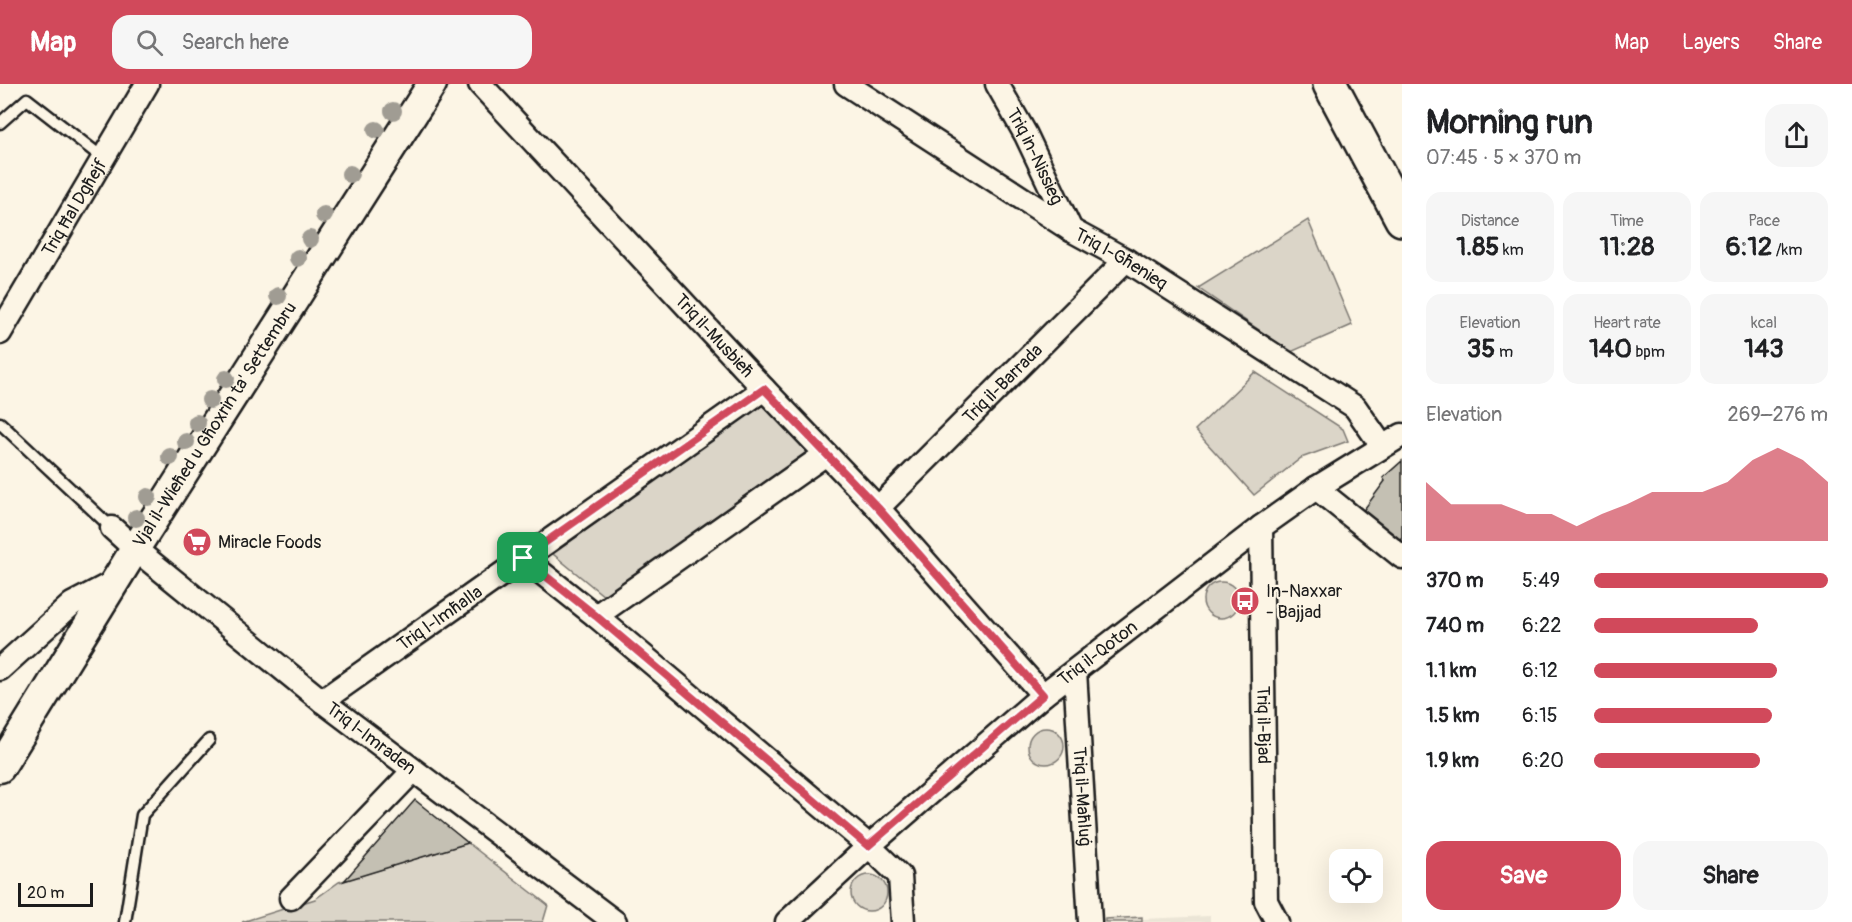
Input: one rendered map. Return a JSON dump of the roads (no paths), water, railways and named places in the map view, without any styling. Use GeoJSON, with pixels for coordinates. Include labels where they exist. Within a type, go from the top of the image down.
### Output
{"type":"FeatureCollection","features":[{"type":"Feature","properties":{"kind":"main road"},"geometry":{"type":"LineString","coordinates":[[1330,84],[1402,219]]}},
{"type":"Feature","properties":{"kind":"street","name":"Triq Ħal Dgħejf"},"geometry":{"type":"LineString","coordinates":[[0,333],[147,84]]}},
{"type":"Feature","properties":{"kind":"street","name":"Vjal il-Wieħed u Għoxrin ta' Settembru"},"geometry":{"type":"LineString","coordinates":[[0,768],[135,549],[432,84]]}},
{"type":"Feature","properties":{"kind":"street","name":"Triq il-Musbieħ"},"geometry":{"type":"LineString","coordinates":[[480,84],[878,508],[1043,695]]}},
{"type":"Feature","properties":{"kind":"street","name":"Triq l-Għenieq"},"geometry":{"type":"LineString","coordinates":[[846,84],[1071,230],[1126,260],[1355,407],[1382,446]]}},
{"type":"Feature","properties":{"kind":"street","name":"Triq in-Nissieġ"},"geometry":{"type":"LineString","coordinates":[[997,84],[1026,135],[1071,230]]}},
{"type":"Feature","properties":{"kind":"street","name":"Triq il-Barrada"},"geometry":{"type":"LineString","coordinates":[[878,508],[1126,260]]}},
{"type":"Feature","properties":{"kind":"street","name":"Triq l-Imħalla"},"geometry":{"type":"LineString","coordinates":[[322,701],[764,389]]}},
{"type":"Feature","properties":{"kind":"street","name":"Triq il-Qoton"},"geometry":{"type":"LineString","coordinates":[[787,922],[868,846],[1043,695],[1261,526],[1316,488],[1402,435]]}},
{"type":"Feature","properties":{"kind":"street"},"geometry":{"type":"LineString","coordinates":[[596,616],[826,454]]}},
{"type":"Feature","properties":{"kind":"street"},"geometry":{"type":"LineString","coordinates":[[1316,488],[1402,557]]}},
{"type":"Feature","properties":{"kind":"street","name":"Triq il-Bjad"},"geometry":{"type":"LineString","coordinates":[[1261,526],[1266,900],[1276,922]]}},
{"type":"Feature","properties":{"kind":"street","name":"Triq l-Imraden"},"geometry":{"type":"LineString","coordinates":[[112,528],[322,701],[615,922]]}},
{"type":"Feature","properties":{"kind":"street"},"geometry":{"type":"LineString","coordinates":[[523,558],[596,616],[868,846],[900,876],[903,922]]}},
{"type":"Feature","properties":{"kind":"street"},"geometry":{"type":"LineString","coordinates":[[0,669],[72,604],[116,581]]}},
{"type":"Feature","properties":{"kind":"street","name":"Triq il-Maħluġ"},"geometry":{"type":"LineString","coordinates":[[1075,671],[1090,922]]}},
{"type":"Feature","properties":{"kind":"street"},"geometry":{"type":"LineString","coordinates":[[291,898],[413,771]]}},
{"type":"Feature","properties":{"kind":"lane"},"geometry":{"type":"LineString","coordinates":[[0,123],[27,99],[103,158]]}},
{"type":"Feature","properties":{"kind":"lane"},"geometry":{"type":"LineString","coordinates":[[0,423],[112,528]]}},
{"type":"Feature","properties":{"kind":"lane"},"geometry":{"type":"LineString","coordinates":[[125,922],[142,814],[209,740]]}},
{"type":"Feature","properties":{"kind":"place","name":"Miracle Foods"},"geometry":{"type":"Point","coordinates":[197,542]}},
{"type":"Feature","properties":{"kind":"place","name":"In-Naxxar - Bajjad"},"geometry":{"type":"Point","coordinates":[1245,601]}}]}
